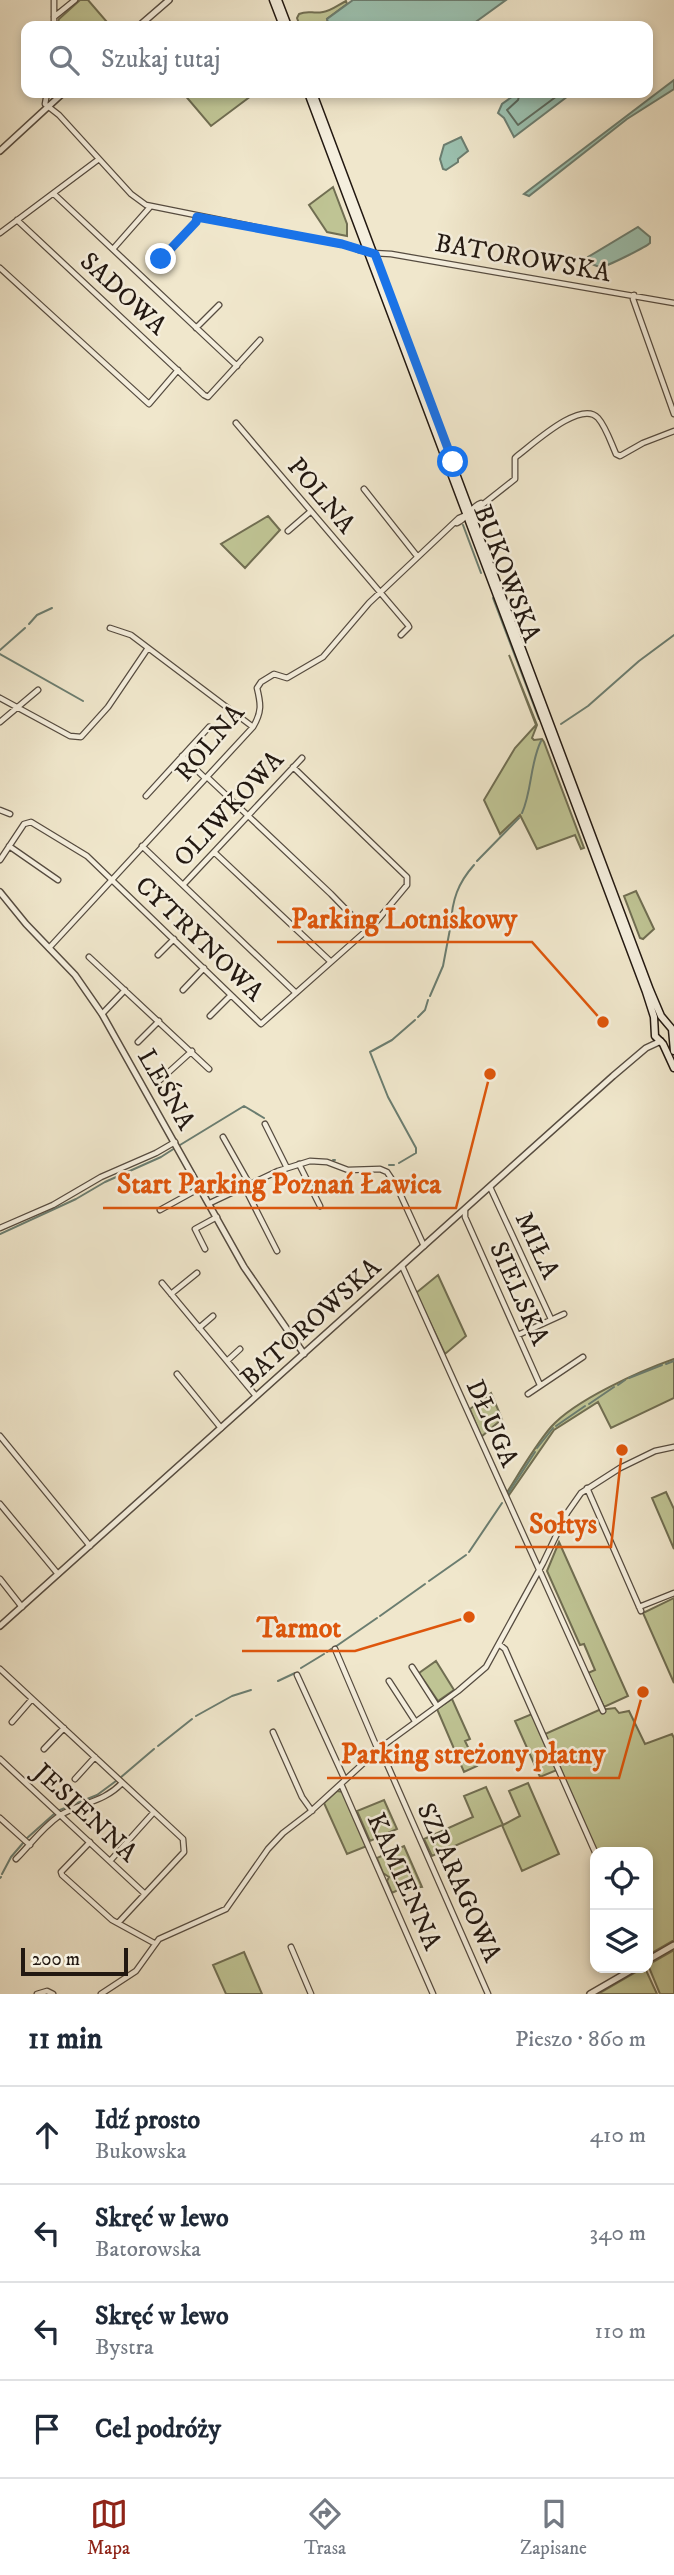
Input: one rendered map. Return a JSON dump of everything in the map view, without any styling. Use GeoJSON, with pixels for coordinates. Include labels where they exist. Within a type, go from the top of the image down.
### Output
{"type":"FeatureCollection","features":[{"type":"Feature","properties":{"kind":"main road"},"geometry":{"type":"LineString","coordinates":[[276,0],[284,21]]}},
{"type":"Feature","properties":{"kind":"main road","name":"BUKOWSKA"},"geometry":{"type":"LineString","coordinates":[[313,98],[366,249],[645,977],[671,1027],[674,1051]]}},
{"type":"Feature","properties":{"kind":"main road","name":"BUKOWSKA"},"geometry":{"type":"LineString","coordinates":[[313,98],[375,254],[646,992],[654,1030]]}},
{"type":"Feature","properties":{"kind":"main road"},"geometry":{"type":"LineString","coordinates":[[661,1041],[671,1027],[657,1024],[654,1030],[656,1037],[661,1041],[674,1068]]}},
{"type":"Feature","properties":{"kind":"street"},"geometry":{"type":"LineString","coordinates":[[54,0],[54,18]]}},
{"type":"Feature","properties":{"kind":"street"},"geometry":{"type":"LineString","coordinates":[[54,18],[75,0]]}},
{"type":"Feature","properties":{"kind":"street"},"geometry":{"type":"LineString","coordinates":[[145,21],[169,0]]}},
{"type":"Feature","properties":{"kind":"street"},"geometry":{"type":"LineString","coordinates":[[46,98],[44,103],[48,106]]}},
{"type":"Feature","properties":{"kind":"street"},"geometry":{"type":"LineString","coordinates":[[0,151],[57,98]]}},
{"type":"Feature","properties":{"kind":"street","name":"BATOROWSKA"},"geometry":{"type":"LineString","coordinates":[[48,106],[131,194],[150,207],[350,246],[359,250],[366,249]]}},
{"type":"Feature","properties":{"kind":"street"},"geometry":{"type":"LineString","coordinates":[[0,233],[99,159]]}},
{"type":"Feature","properties":{"kind":"street"},"geometry":{"type":"LineString","coordinates":[[54,194],[237,366],[260,340]]}},
{"type":"Feature","properties":{"kind":"street"},"geometry":{"type":"LineString","coordinates":[[113,249],[150,207]]}},
{"type":"Feature","properties":{"kind":"street"},"geometry":{"type":"LineString","coordinates":[[161,259],[196,222],[197,217]]}},
{"type":"Feature","properties":{"kind":"street","name":"SADOWA"},"geometry":{"type":"LineString","coordinates":[[17,220],[204,395],[208,397],[237,366]]}},
{"type":"Feature","properties":{"kind":"street"},"geometry":{"type":"LineString","coordinates":[[358,245],[360,233]]}},
{"type":"Feature","properties":{"kind":"street","name":"BATOROWSKA"},"geometry":{"type":"LineString","coordinates":[[350,246],[358,245],[375,254],[391,254],[674,303]]}},
{"type":"Feature","properties":{"kind":"street"},"geometry":{"type":"LineString","coordinates":[[0,268],[149,404],[178,370]]}},
{"type":"Feature","properties":{"kind":"street"},"geometry":{"type":"LineString","coordinates":[[634,295],[632,299],[674,414]]}},
{"type":"Feature","properties":{"kind":"street"},"geometry":{"type":"LineString","coordinates":[[196,328],[219,305]]}},
{"type":"Feature","properties":{"kind":"street","name":"ROLNA"},"geometry":{"type":"LineString","coordinates":[[49,948],[253,727],[261,711],[262,703],[257,688],[261,682],[274,674],[287,678],[323,657],[417,556],[460,521],[471,507],[515,479],[514,458],[579,413],[587,412],[596,416],[616,454],[620,456],[643,443],[674,431]]}},
{"type":"Feature","properties":{"kind":"street","name":"POLNA"},"geometry":{"type":"LineString","coordinates":[[236,423],[410,627],[401,635]]}},
{"type":"Feature","properties":{"kind":"street"},"geometry":{"type":"LineString","coordinates":[[364,489],[417,556]]}},
{"type":"Feature","properties":{"kind":"street"},"geometry":{"type":"LineString","coordinates":[[288,530],[310,512]]}},
{"type":"Feature","properties":{"kind":"street"},"geometry":{"type":"LineString","coordinates":[[110,628],[131,635],[253,727]]}},
{"type":"Feature","properties":{"kind":"street"},"geometry":{"type":"LineString","coordinates":[[0,698],[70,736],[80,737],[108,707],[148,648]]}},
{"type":"Feature","properties":{"kind":"street"},"geometry":{"type":"LineString","coordinates":[[0,722],[38,690]]}},
{"type":"Feature","properties":{"kind":"street"},"geometry":{"type":"LineString","coordinates":[[146,796],[209,727]]}},
{"type":"Feature","properties":{"kind":"street"},"geometry":{"type":"LineString","coordinates":[[182,756],[366,930]]}},
{"type":"Feature","properties":{"kind":"street","name":"OLIWKOWA"},"geometry":{"type":"LineString","coordinates":[[183,886],[302,758]]}},
{"type":"Feature","properties":{"kind":"street"},"geometry":{"type":"LineString","coordinates":[[142,846],[296,993],[376,922],[407,886],[407,877],[293,766]]}},
{"type":"Feature","properties":{"kind":"street"},"geometry":{"type":"LineString","coordinates":[[0,810],[10,814]]}},
{"type":"Feature","properties":{"kind":"street","name":"CYTRYNOWA"},"geometry":{"type":"LineString","coordinates":[[9,846],[24,824],[31,822],[87,856],[261,1024],[296,993]]}},
{"type":"Feature","properties":{"kind":"street"},"geometry":{"type":"LineString","coordinates":[[0,859],[9,846],[58,880]]}},
{"type":"Feature","properties":{"kind":"street"},"geometry":{"type":"LineString","coordinates":[[214,852],[330,961]]}},
{"type":"Feature","properties":{"kind":"street","name":"LEŚNA"},"geometry":{"type":"LineString","coordinates":[[0,892],[75,975],[102,1014],[244,1267],[304,1354]]}},
{"type":"Feature","properties":{"kind":"street"},"geometry":{"type":"LineString","coordinates":[[158,955],[174,939]]}},
{"type":"Feature","properties":{"kind":"street"},"geometry":{"type":"LineString","coordinates":[[89,957],[209,1069]]}},
{"type":"Feature","properties":{"kind":"street"},"geometry":{"type":"LineString","coordinates":[[183,990],[204,968]]}},
{"type":"Feature","properties":{"kind":"street"},"geometry":{"type":"LineString","coordinates":[[102,1014],[125,990]]}},
{"type":"Feature","properties":{"kind":"street"},"geometry":{"type":"LineString","coordinates":[[209,1016],[231,995]]}},
{"type":"Feature","properties":{"kind":"street"},"geometry":{"type":"LineString","coordinates":[[138,1042],[159,1021]]}},
{"type":"Feature","properties":{"kind":"street","name":"BATOROWSKA"},"geometry":{"type":"LineString","coordinates":[[646,1048],[654,1030]]}},
{"type":"Feature","properties":{"kind":"street","name":"BATOROWSKA"},"geometry":{"type":"LineString","coordinates":[[0,1626],[646,1048],[661,1041]]}},
{"type":"Feature","properties":{"kind":"street"},"geometry":{"type":"LineString","coordinates":[[160,1080],[192,1051]]}},
{"type":"Feature","properties":{"kind":"street"},"geometry":{"type":"LineString","coordinates":[[265,1124],[288,1168]]}},
{"type":"Feature","properties":{"kind":"street"},"geometry":{"type":"LineString","coordinates":[[223,1137],[277,1251]]}},
{"type":"Feature","properties":{"kind":"street"},"geometry":{"type":"LineString","coordinates":[[0,1228],[52,1205],[101,1177],[156,1153],[175,1141]]}},
{"type":"Feature","properties":{"kind":"street"},"geometry":{"type":"LineString","coordinates":[[210,1203],[288,1168],[319,1160],[348,1170],[384,1170],[397,1187],[424,1246]]}},
{"type":"Feature","properties":{"kind":"street"},"geometry":{"type":"LineString","coordinates":[[299,1164],[320,1206]]}},
{"type":"Feature","properties":{"kind":"street"},"geometry":{"type":"LineString","coordinates":[[160,1210],[201,1187]]}},
{"type":"Feature","properties":{"kind":"street","name":"MIŁA"},"geometry":{"type":"LineString","coordinates":[[490,1187],[551,1319]]}},
{"type":"Feature","properties":{"kind":"street","name":"SIELSKA"},"geometry":{"type":"LineString","coordinates":[[463,1214],[540,1385]]}},
{"type":"Feature","properties":{"kind":"street"},"geometry":{"type":"LineString","coordinates":[[205,1249],[195,1228],[217,1216]]}},
{"type":"Feature","properties":{"kind":"street","name":"DŁUGA"},"geometry":{"type":"LineString","coordinates":[[402,1266],[603,1710]]}},
{"type":"Feature","properties":{"kind":"street"},"geometry":{"type":"LineString","coordinates":[[171,1294],[197,1273]]}},
{"type":"Feature","properties":{"kind":"street"},"geometry":{"type":"LineString","coordinates":[[162,1283],[256,1396]]}},
{"type":"Feature","properties":{"kind":"street"},"geometry":{"type":"LineString","coordinates":[[518,1335],[564,1314]]}},
{"type":"Feature","properties":{"kind":"street"},"geometry":{"type":"LineString","coordinates":[[199,1328],[213,1316]]}},
{"type":"Feature","properties":{"kind":"street"},"geometry":{"type":"LineString","coordinates":[[227,1361],[240,1349]]}},
{"type":"Feature","properties":{"kind":"street"},"geometry":{"type":"LineString","coordinates":[[528,1394],[583,1357]]}},
{"type":"Feature","properties":{"kind":"street"},"geometry":{"type":"LineString","coordinates":[[177,1374],[221,1428]]}},
{"type":"Feature","properties":{"kind":"street"},"geometry":{"type":"LineString","coordinates":[[0,1436],[90,1546]]}},
{"type":"Feature","properties":{"kind":"street"},"geometry":{"type":"LineString","coordinates":[[101,1994],[135,1971],[154,1944],[169,1934],[226,1909],[268,1849],[283,1833],[312,1811],[379,1749],[486,1667],[570,1507],[587,1488],[655,1451],[674,1447]]}},
{"type":"Feature","properties":{"kind":"street"},"geometry":{"type":"LineString","coordinates":[[587,1488],[640,1609],[674,1593]]}},
{"type":"Feature","properties":{"kind":"street"},"geometry":{"type":"LineString","coordinates":[[0,1504],[58,1574]]}},
{"type":"Feature","properties":{"kind":"street"},"geometry":{"type":"LineString","coordinates":[[0,1579],[22,1606]]}},
{"type":"Feature","properties":{"kind":"street"},"geometry":{"type":"LineString","coordinates":[[500,1644],[510,1660],[593,1847]]}},
{"type":"Feature","properties":{"kind":"street","name":"SZPARAGOWA"},"geometry":{"type":"LineString","coordinates":[[335,1649],[488,1994]]}},
{"type":"Feature","properties":{"kind":"street"},"geometry":{"type":"LineString","coordinates":[[412,1667],[437,1706]]}},
{"type":"Feature","properties":{"kind":"street"},"geometry":{"type":"LineString","coordinates":[[1,1673],[33,1699],[182,1838],[184,1850],[118,1923]]}},
{"type":"Feature","properties":{"kind":"street","name":"KAMIENNA"},"geometry":{"type":"LineString","coordinates":[[297,1675],[433,1994]]}},
{"type":"Feature","properties":{"kind":"street"},"geometry":{"type":"LineString","coordinates":[[389,1681],[415,1721]]}},
{"type":"Feature","properties":{"kind":"street"},"geometry":{"type":"LineString","coordinates":[[12,1722],[33,1699]]}},
{"type":"Feature","properties":{"kind":"street"},"geometry":{"type":"LineString","coordinates":[[44,1749],[64,1728]]}},
{"type":"Feature","properties":{"kind":"street"},"geometry":{"type":"LineString","coordinates":[[274,1732],[302,1797],[312,1811]]}},
{"type":"Feature","properties":{"kind":"street"},"geometry":{"type":"LineString","coordinates":[[75,1779],[95,1757]]}},
{"type":"Feature","properties":{"kind":"street","name":"JESIENNA"},"geometry":{"type":"LineString","coordinates":[[0,1759],[145,1894]]}},
{"type":"Feature","properties":{"kind":"street"},"geometry":{"type":"LineString","coordinates":[[16,1859],[61,1816],[108,1797],[122,1783]]}},
{"type":"Feature","properties":{"kind":"street"},"geometry":{"type":"LineString","coordinates":[[110,1861],[154,1812]]}},
{"type":"Feature","properties":{"kind":"street"},"geometry":{"type":"LineString","coordinates":[[0,1818],[30,1845]]}},
{"type":"Feature","properties":{"kind":"street"},"geometry":{"type":"LineString","coordinates":[[90,1842],[61,1875],[111,1920],[154,1944]]}},
{"type":"Feature","properties":{"kind":"street"},"geometry":{"type":"LineString","coordinates":[[653,1957],[674,1945]]}},
{"type":"Feature","properties":{"kind":"street"},"geometry":{"type":"LineString","coordinates":[[291,1947],[311,1994]]}},
{"type":"Feature","properties":{"kind":"street"},"geometry":{"type":"LineString","coordinates":[[590,1994],[626,1973]]}},
{"type":"Feature","properties":{"kind":"street"},"geometry":{"type":"LineString","coordinates":[[37,1994],[47,1991],[53,1994]]}},
{"type":"Feature","properties":{"kind":"shaded area"},"geometry":{"type":"Polygon","coordinates":[[[80,0],[88,0],[106,21],[58,21],[80,0]]]}},
{"type":"Feature","properties":{"kind":"shaded area"},"geometry":{"type":"Polygon","coordinates":[[[346,1],[347,4],[328,21],[298,21],[297,18],[305,12],[332,9],[346,1]]]}},
{"type":"Feature","properties":{"kind":"shaded area"},"geometry":{"type":"Polygon","coordinates":[[[187,98],[248,98],[211,126],[187,98]]]}},
{"type":"Feature","properties":{"kind":"shaded area"},"geometry":{"type":"Polygon","coordinates":[[[333,187],[347,224],[347,236],[327,232],[309,205],[333,187]]]}},
{"type":"Feature","properties":{"kind":"shaded area"},"geometry":{"type":"Polygon","coordinates":[[[268,516],[280,530],[245,568],[221,544],[268,516]]]}},
{"type":"Feature","properties":{"kind":"shaded area"},"geometry":{"type":"Polygon","coordinates":[[[509,655],[537,725],[532,738],[542,739],[544,742],[584,848],[581,849],[575,835],[537,849],[520,815],[500,834],[484,800],[515,748],[536,725],[509,655]]]}},
{"type":"Feature","properties":{"kind":"shaded area"},"geometry":{"type":"Polygon","coordinates":[[[636,891],[654,929],[643,939],[640,938],[624,896],[636,891]]]}},
{"type":"Feature","properties":{"kind":"shaded area"},"geometry":{"type":"Polygon","coordinates":[[[438,1275],[466,1336],[445,1354],[416,1293],[438,1275]]]}},
{"type":"Feature","properties":{"kind":"shaded area"},"geometry":{"type":"Polygon","coordinates":[[[674,1359],[674,1398],[611,1428],[598,1402],[554,1430],[507,1498],[506,1494],[533,1451],[562,1417],[609,1387],[674,1359]]]}},
{"type":"Feature","properties":{"kind":"shaded area"},"geometry":{"type":"Polygon","coordinates":[[[491,1393],[502,1419],[481,1437],[470,1409],[491,1393]]]}},
{"type":"Feature","properties":{"kind":"shaded area"},"geometry":{"type":"Polygon","coordinates":[[[666,1492],[674,1509],[674,1549],[652,1498],[666,1492]]]}},
{"type":"Feature","properties":{"kind":"shaded area"},"geometry":{"type":"Polygon","coordinates":[[[559,1542],[628,1696],[604,1707],[588,1673],[595,1670],[584,1644],[580,1645],[547,1571],[559,1542]]]}},
{"type":"Feature","properties":{"kind":"shaded area"},"geometry":{"type":"Polygon","coordinates":[[[674,1598],[674,1683],[643,1613],[674,1598]]]}},
{"type":"Feature","properties":{"kind":"shaded area"},"geometry":{"type":"Polygon","coordinates":[[[436,1661],[454,1690],[438,1701],[419,1673],[436,1661]]]}},
{"type":"Feature","properties":{"kind":"shaded area"},"geometry":{"type":"Polygon","coordinates":[[[452,1699],[470,1739],[465,1741],[477,1766],[464,1772],[437,1709],[452,1699]]]}},
{"type":"Feature","properties":{"kind":"shaded area"},"geometry":{"type":"Polygon","coordinates":[[[615,1708],[619,1713],[629,1711],[645,1744],[672,1734],[674,1738],[674,1940],[653,1952],[653,1847],[595,1847],[545,1734],[599,1710],[615,1708]]]}},
{"type":"Feature","properties":{"kind":"shaded area"},"geometry":{"type":"Polygon","coordinates":[[[532,1714],[557,1770],[540,1777],[515,1721],[532,1714]]]}},
{"type":"Feature","properties":{"kind":"shaded area"},"geometry":{"type":"Polygon","coordinates":[[[528,1783],[559,1854],[522,1871],[502,1825],[432,1856],[424,1839],[473,1817],[464,1796],[486,1787],[503,1825],[520,1816],[509,1791],[528,1783]]]}},
{"type":"Feature","properties":{"kind":"shaded area"},"geometry":{"type":"Polygon","coordinates":[[[337,1791],[344,1792],[367,1846],[347,1854],[324,1803],[337,1791]]]}},
{"type":"Feature","properties":{"kind":"shaded area"},"geometry":{"type":"Polygon","coordinates":[[[384,1800],[397,1829],[370,1841],[357,1811],[384,1800]]]}},
{"type":"Feature","properties":{"kind":"shaded area"},"geometry":{"type":"Polygon","coordinates":[[[404,1846],[422,1887],[400,1889],[392,1893],[387,1881],[389,1877],[383,1873],[377,1858],[404,1846]]]}},
{"type":"Feature","properties":{"kind":"shaded area"},"geometry":{"type":"Polygon","coordinates":[[[674,1950],[674,1994],[660,1994],[651,1973],[653,1962],[674,1950]]]}},
{"type":"Feature","properties":{"kind":"shaded area"},"geometry":{"type":"Polygon","coordinates":[[[244,1952],[262,1994],[226,1994],[213,1965],[244,1952]]]}},
{"type":"Feature","properties":{"kind":"shaded area"},"geometry":{"type":"Polygon","coordinates":[[[634,1973],[647,1973],[657,1994],[598,1994],[634,1973]]]}},
{"type":"Feature","properties":{"kind":"water"},"geometry":{"type":"Polygon","coordinates":[[[353,0],[506,0],[477,21],[327,19],[353,0]]]}},
{"type":"Feature","properties":{"kind":"water"},"geometry":{"type":"Polygon","coordinates":[[[674,80],[674,89],[627,119],[529,196],[524,194],[653,98],[674,80]]]}},
{"type":"Feature","properties":{"kind":"water"},"geometry":{"type":"Polygon","coordinates":[[[510,98],[565,98],[514,137],[504,118],[498,113],[502,104],[510,98]]]}},
{"type":"Feature","properties":{"kind":"water"},"geometry":{"type":"Polygon","coordinates":[[[461,137],[468,151],[458,162],[446,170],[443,169],[440,159],[444,145],[461,137]]]}},
{"type":"Feature","properties":{"kind":"water"},"geometry":{"type":"Polygon","coordinates":[[[638,227],[650,237],[650,243],[604,266],[590,263],[588,257],[638,227]]]}},
{"type":"Feature","properties":{"kind":"waterway"},"geometry":{"type":"LineString","coordinates":[[463,525],[481,573]]}},
{"type":"Feature","properties":{"kind":"waterway"},"geometry":{"type":"LineString","coordinates":[[493,598],[539,719]]}},
{"type":"Feature","properties":{"kind":"waterway"},"geometry":{"type":"LineString","coordinates":[[29,624],[37,615],[52,608]]}},
{"type":"Feature","properties":{"kind":"waterway"},"geometry":{"type":"LineString","coordinates":[[0,650],[25,628]]}},
{"type":"Feature","properties":{"kind":"waterway"},"geometry":{"type":"LineString","coordinates":[[561,724],[588,706],[639,661],[674,635]]}},
{"type":"Feature","properties":{"kind":"waterway"},"geometry":{"type":"LineString","coordinates":[[0,654],[83,701]]}},
{"type":"Feature","properties":{"kind":"waterway"},"geometry":{"type":"LineString","coordinates":[[522,813],[541,741]]}},
{"type":"Feature","properties":{"kind":"waterway"},"geometry":{"type":"LineString","coordinates":[[477,861],[519,818]]}},
{"type":"Feature","properties":{"kind":"waterway"},"geometry":{"type":"LineString","coordinates":[[451,924],[457,892],[474,865]]}},
{"type":"Feature","properties":{"kind":"waterway"},"geometry":{"type":"LineString","coordinates":[[430,996],[443,966],[450,929]]}},
{"type":"Feature","properties":{"kind":"waterway"},"geometry":{"type":"LineString","coordinates":[[418,1017],[425,1010],[428,1000]]}},
{"type":"Feature","properties":{"kind":"waterway"},"geometry":{"type":"LineString","coordinates":[[399,1163],[416,1153],[416,1148],[388,1097],[370,1052],[392,1040],[415,1020]]}},
{"type":"Feature","properties":{"kind":"waterway"},"geometry":{"type":"LineString","coordinates":[[180,1145],[244,1106],[264,1118]]}},
{"type":"Feature","properties":{"kind":"waterway"},"geometry":{"type":"LineString","coordinates":[[0,1234],[76,1199],[175,1148]]}},
{"type":"Feature","properties":{"kind":"waterway"},"geometry":{"type":"LineString","coordinates":[[389,1165],[394,1165]]}},
{"type":"Feature","properties":{"kind":"waterway"},"geometry":{"type":"LineString","coordinates":[[666,1364],[674,1361]]}},
{"type":"Feature","properties":{"kind":"waterway"},"geometry":{"type":"LineString","coordinates":[[629,1378],[662,1365]]}},
{"type":"Feature","properties":{"kind":"waterway"},"geometry":{"type":"LineString","coordinates":[[618,1385],[625,1380]]}},
{"type":"Feature","properties":{"kind":"waterway"},"geometry":{"type":"LineString","coordinates":[[589,1404],[614,1387]]}},
{"type":"Feature","properties":{"kind":"waterway"},"geometry":{"type":"LineString","coordinates":[[556,1426],[585,1406]]}},
{"type":"Feature","properties":{"kind":"waterway"},"geometry":{"type":"LineString","coordinates":[[537,1448],[553,1428]]}},
{"type":"Feature","properties":{"kind":"waterway"},"geometry":{"type":"LineString","coordinates":[[507,1495],[535,1452]]}},
{"type":"Feature","properties":{"kind":"waterway"},"geometry":{"type":"LineString","coordinates":[[469,1552],[502,1503]]}},
{"type":"Feature","properties":{"kind":"waterway"},"geometry":{"type":"LineString","coordinates":[[429,1581],[466,1555]]}},
{"type":"Feature","properties":{"kind":"waterway"},"geometry":{"type":"LineString","coordinates":[[380,1616],[425,1584]]}},
{"type":"Feature","properties":{"kind":"waterway"},"geometry":{"type":"LineString","coordinates":[[335,1647],[377,1618]]}},
{"type":"Feature","properties":{"kind":"waterway"},"geometry":{"type":"LineString","coordinates":[[327,1652],[331,1649]]}},
{"type":"Feature","properties":{"kind":"waterway"},"geometry":{"type":"LineString","coordinates":[[301,1668],[324,1654]]}},
{"type":"Feature","properties":{"kind":"waterway"},"geometry":{"type":"LineString","coordinates":[[278,1681],[295,1673]]}},
{"type":"Feature","properties":{"kind":"waterway"},"geometry":{"type":"LineString","coordinates":[[196,1716],[232,1696],[251,1690]]}},
{"type":"Feature","properties":{"kind":"waterway"},"geometry":{"type":"LineString","coordinates":[[158,1746],[192,1719]]}},
{"type":"Feature","properties":{"kind":"waterway"},"geometry":{"type":"LineString","coordinates":[[120,1778],[154,1749]]}},
{"type":"Feature","properties":{"kind":"waterway"},"geometry":{"type":"LineString","coordinates":[[60,1810],[97,1795],[116,1781]]}},
{"type":"Feature","properties":{"kind":"waterway"},"geometry":{"type":"LineString","coordinates":[[26,1839],[54,1814]]}},
{"type":"Feature","properties":{"kind":"waterway"},"geometry":{"type":"LineString","coordinates":[[2,1874],[23,1843]]}},
{"type":"Feature","properties":{"kind":"place","name":"Parking Lotniskowy"},"geometry":{"type":"Point","coordinates":[603,1022]}},
{"type":"Feature","properties":{"kind":"place","name":"Start Parking Poznań Ławica"},"geometry":{"type":"Point","coordinates":[490,1074]}},
{"type":"Feature","properties":{"kind":"place","name":"Sołtys"},"geometry":{"type":"Point","coordinates":[622,1450]}},
{"type":"Feature","properties":{"kind":"place","name":"Tarmot"},"geometry":{"type":"Point","coordinates":[469,1617]}},
{"type":"Feature","properties":{"kind":"place","name":"Parking streżony płatny"},"geometry":{"type":"Point","coordinates":[643,1692]}},
{"type":"Feature","properties":{"kind":"route"},"geometry":{"type":"LineString","coordinates":[[161,259],[196,222],[197,217],[342,244],[359,250],[366,249],[375,254],[453,462]]}}]}
